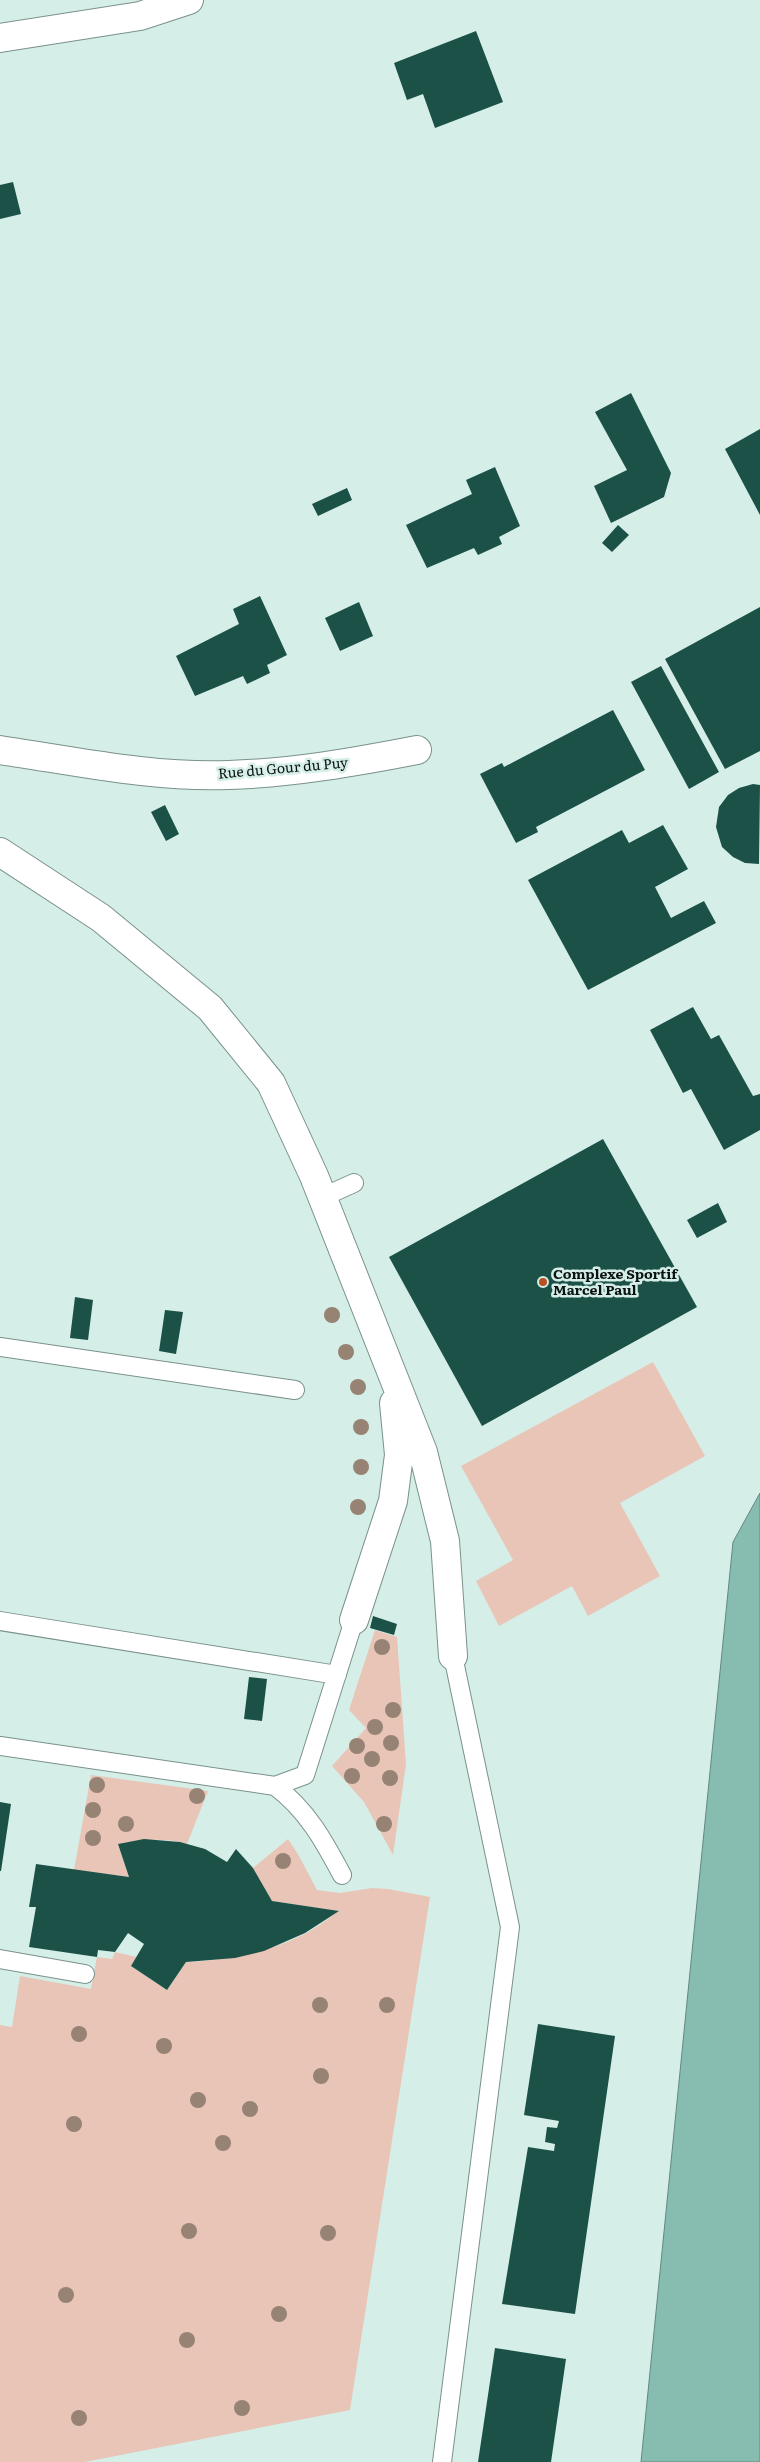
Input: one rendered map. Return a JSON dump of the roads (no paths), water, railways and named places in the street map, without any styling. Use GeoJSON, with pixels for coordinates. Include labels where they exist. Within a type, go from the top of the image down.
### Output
{"type":"FeatureCollection","features":[{"type":"Feature","properties":{"kind":"street"},"geometry":{"type":"LineString","coordinates":[[0,38],[140,16],[189,0]]}},
{"type":"Feature","properties":{"kind":"street","name":"Rue du Gour du Puy"},"geometry":{"type":"LineString","coordinates":[[0,750],[138,771],[229,775],[337,765],[417,750]]}},
{"type":"Feature","properties":{"kind":"street"},"geometry":{"type":"LineString","coordinates":[[0,852],[102,918],[210,1008],[271,1083],[323,1197],[423,1452],[445,1541],[453,1656]]}},
{"type":"Feature","properties":{"kind":"street"},"geometry":{"type":"LineString","coordinates":[[354,1620],[393,1501],[399,1455],[392,1372]]}},
{"type":"Feature","properties":{"kind":"lane"},"geometry":{"type":"LineString","coordinates":[[323,1197],[354,1183]]}},
{"type":"Feature","properties":{"kind":"lane"},"geometry":{"type":"LineString","coordinates":[[0,1347],[296,1390]]}},
{"type":"Feature","properties":{"kind":"lane"},"geometry":{"type":"LineString","coordinates":[[0,1746],[275,1786],[305,1775],[354,1620]]}},
{"type":"Feature","properties":{"kind":"lane"},"geometry":{"type":"LineString","coordinates":[[0,1621],[337,1675]]}},
{"type":"Feature","properties":{"kind":"lane"},"geometry":{"type":"LineString","coordinates":[[442,2462],[510,1927],[453,1656]]}},
{"type":"Feature","properties":{"kind":"lane"},"geometry":{"type":"LineString","coordinates":[[275,1786],[294,1801],[321,1835],[342,1876]]}},
{"type":"Feature","properties":{"kind":"lane"},"geometry":{"type":"LineString","coordinates":[[0,1959],[85,1974]]}},
{"type":"Feature","properties":{"kind":"place","name":"Complexe Sportif Marcel Paul"},"geometry":{"type":"Point","coordinates":[543,1282]}}]}
